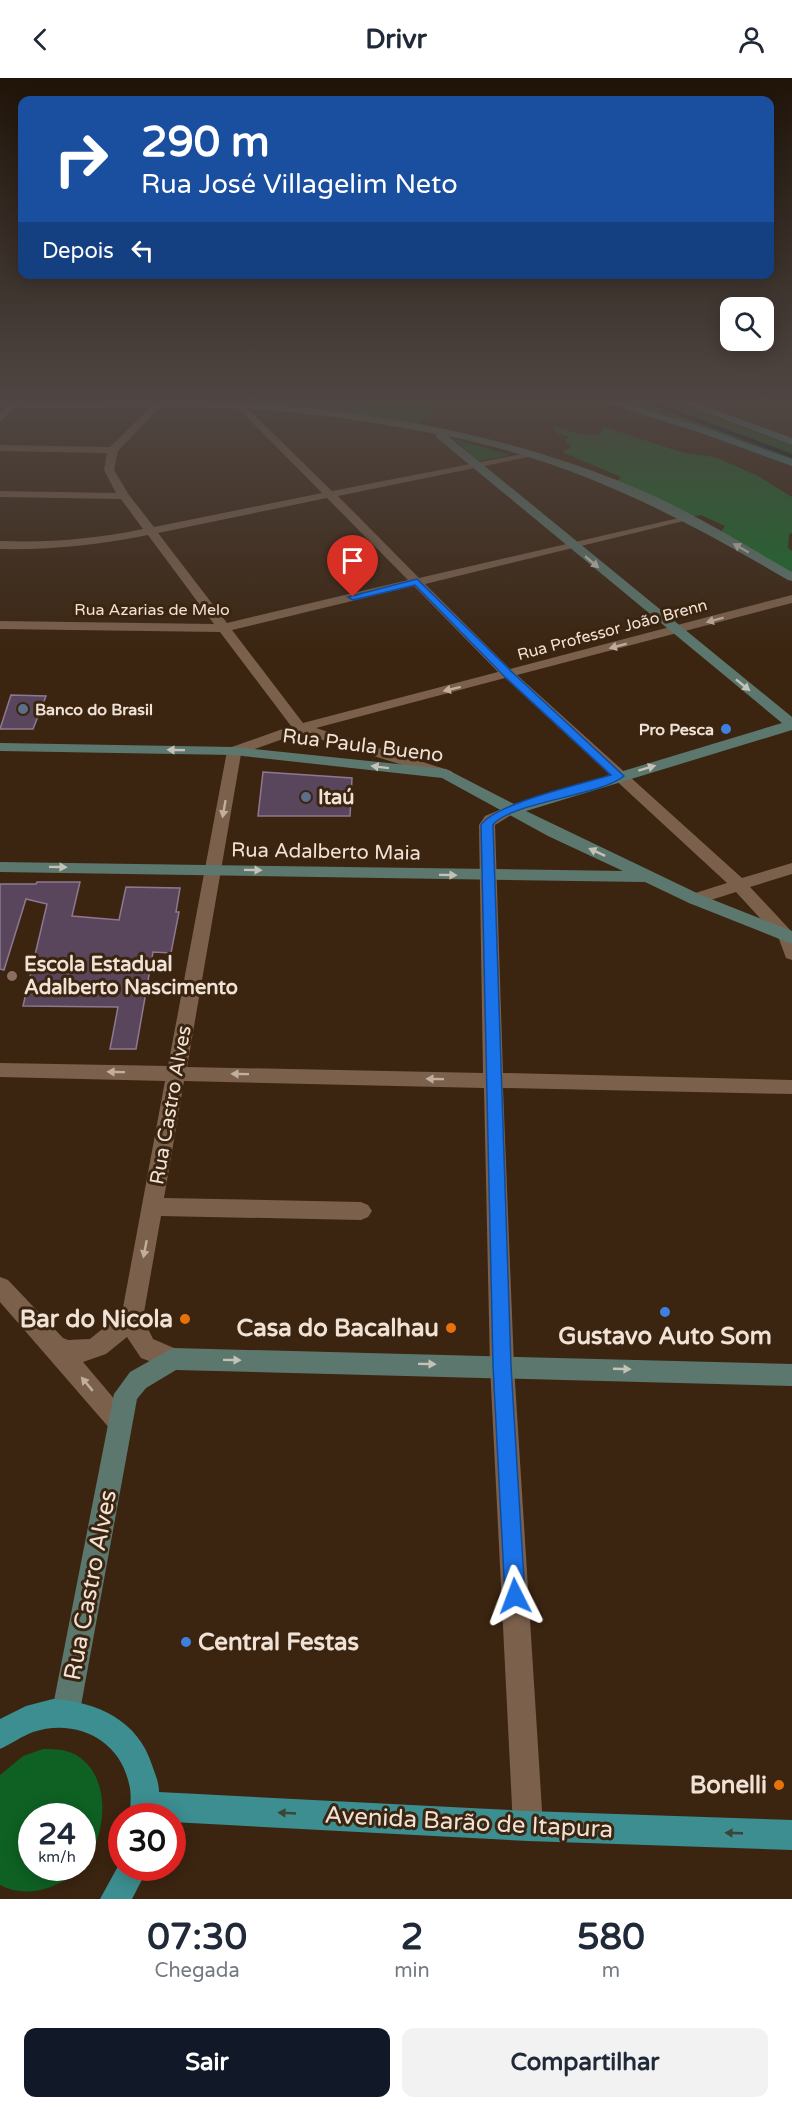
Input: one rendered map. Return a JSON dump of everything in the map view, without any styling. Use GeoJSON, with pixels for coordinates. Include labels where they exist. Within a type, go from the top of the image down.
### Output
{"type":"FeatureCollection","features":[{"type":"Feature","properties":{"kind":"main road"},"geometry":{"type":"LineString","coordinates":[[500,483],[571,545],[792,725]]}},
{"type":"Feature","properties":{"kind":"main road"},"geometry":{"type":"LineString","coordinates":[[612,483],[632,490],[688,517],[792,577]]}},
{"type":"Feature","properties":{"kind":"main road"},"geometry":{"type":"LineString","coordinates":[[511,810],[792,725]]}},
{"type":"Feature","properties":{"kind":"main road","name":"Rua Paula Bueno"},"geometry":{"type":"LineString","coordinates":[[0,747],[234,751],[446,774],[511,810],[695,899],[789,937]]}},
{"type":"Feature","properties":{"kind":"main road","name":"Rua Adalberto Maia"},"geometry":{"type":"LineString","coordinates":[[0,867],[650,877]]}},
{"type":"Feature","properties":{"kind":"main road"},"geometry":{"type":"LineString","coordinates":[[173,1359],[792,1375]]}},
{"type":"Feature","properties":{"kind":"main road","name":"Rua Castro Alves"},"geometry":{"type":"LineString","coordinates":[[66,1711],[103,1524],[118,1422],[126,1394],[138,1380],[173,1359]]}},
{"type":"Feature","properties":{"kind":"main road","name":"Avenida Barão de Itapura"},"geometry":{"type":"LineString","coordinates":[[0,1735],[12,1725],[39,1714],[66,1711],[97,1719],[122,1738],[140,1768],[145,1803]]}},
{"type":"Feature","properties":{"kind":"main road","name":"Avenida Barão de Itapura"},"geometry":{"type":"LineString","coordinates":[[186,1813],[792,1835]]}},
{"type":"Feature","properties":{"kind":"main road"},"geometry":{"type":"LineString","coordinates":[[115,1899],[125,1881]]}},
{"type":"Feature","properties":{"kind":"street"},"geometry":{"type":"LineString","coordinates":[[116,483],[123,496],[152,531],[300,728],[392,755],[446,774]]}},
{"type":"Feature","properties":{"kind":"street"},"geometry":{"type":"LineString","coordinates":[[316,483],[509,675],[740,886],[789,937],[792,954]]}},
{"type":"Feature","properties":{"kind":"street"},"geometry":{"type":"LineString","coordinates":[[0,544],[81,544],[389,483]]}},
{"type":"Feature","properties":{"kind":"street"},"geometry":{"type":"LineString","coordinates":[[0,494],[123,496]]}},
{"type":"Feature","properties":{"kind":"street","name":"Rua Azarias de Melo"},"geometry":{"type":"LineString","coordinates":[[0,625],[224,628],[688,517]]}},
{"type":"Feature","properties":{"kind":"street","name":"Rua Professor João Brenn"},"geometry":{"type":"LineString","coordinates":[[234,751],[300,728],[792,599]]}},
{"type":"Feature","properties":{"kind":"street","name":"Rua Castro Alves"},"geometry":{"type":"LineString","coordinates":[[132,1318],[153,1208],[174,1073],[234,751]]}},
{"type":"Feature","properties":{"kind":"street"},"geometry":{"type":"LineString","coordinates":[[511,810],[491,819],[487,825],[487,875],[502,1366],[528,1826]]}},
{"type":"Feature","properties":{"kind":"street"},"geometry":{"type":"LineString","coordinates":[[695,899],[792,868]]}},
{"type":"Feature","properties":{"kind":"street"},"geometry":{"type":"LineString","coordinates":[[0,1070],[792,1087]]}},
{"type":"Feature","properties":{"kind":"street"},"geometry":{"type":"LineString","coordinates":[[153,1208],[361,1211]]}},
{"type":"Feature","properties":{"kind":"street"},"geometry":{"type":"LineString","coordinates":[[0,1287],[55,1346],[118,1422]]}},
{"type":"Feature","properties":{"kind":"street"},"geometry":{"type":"LineString","coordinates":[[55,1346],[70,1353],[85,1352],[99,1347],[132,1318],[143,1347],[151,1354],[173,1359]]}},
{"type":"Feature","properties":{"kind":"green space"},"geometry":{"type":"Polygon","coordinates":[[[622,483],[769,483],[792,497],[792,533],[789,534],[788,548],[792,551],[792,577],[721,532],[725,526],[701,515],[688,517],[622,483]]]}},
{"type":"Feature","properties":{"kind":"green space"},"geometry":{"type":"Polygon","coordinates":[[[43,1749],[71,1752],[90,1767],[97,1779],[101,1794],[101,1825],[96,1841],[96,1803],[18,1803],[18,1881],[62,1881],[42,1890],[21,1891],[0,1885],[0,1775],[23,1756],[43,1749]]]}},
{"type":"Feature","properties":{"kind":"building","name":"Banco do Brasil"},"geometry":{"type":"Polygon","coordinates":[[[11,695],[46,696],[33,729],[0,729],[11,695]]]}},
{"type":"Feature","properties":{"kind":"building","name":"Itaú"},"geometry":{"type":"Polygon","coordinates":[[[263,772],[352,778],[350,816],[258,816],[263,772]]]}},
{"type":"Feature","properties":{"kind":"building"},"geometry":{"type":"Polygon","coordinates":[[[37,882],[80,882],[72,916],[119,920],[126,887],[180,888],[176,912],[179,912],[171,953],[153,952],[136,1049],[110,1049],[118,1007],[23,1006],[47,904],[26,899],[4,970],[0,969],[0,884],[36,884],[37,882]]]}},
{"type":"Feature","properties":{"kind":"place","name":"Banco do Brasil"},"geometry":{"type":"Point","coordinates":[23,709]}},
{"type":"Feature","properties":{"kind":"place","name":"Pro Pesca"},"geometry":{"type":"Point","coordinates":[726,729]}},
{"type":"Feature","properties":{"kind":"place","name":"Itaú"},"geometry":{"type":"Point","coordinates":[306,797]}},
{"type":"Feature","properties":{"kind":"place","name":"Escola Estadual Adalberto Nascimento"},"geometry":{"type":"Point","coordinates":[12,976]}},
{"type":"Feature","properties":{"kind":"place","name":"Gustavo Auto Som"},"geometry":{"type":"Point","coordinates":[665,1312]}},
{"type":"Feature","properties":{"kind":"place","name":"Bar do Nicola"},"geometry":{"type":"Point","coordinates":[185,1319]}},
{"type":"Feature","properties":{"kind":"place","name":"Casa do Bacalhau"},"geometry":{"type":"Point","coordinates":[451,1328]}},
{"type":"Feature","properties":{"kind":"place","name":"Central Festas"},"geometry":{"type":"Point","coordinates":[186,1642]}},
{"type":"Feature","properties":{"kind":"place","name":"Bonelli"},"geometry":{"type":"Point","coordinates":[779,1785]}},
{"type":"Feature","properties":{"kind":"route"},"geometry":{"type":"LineString","coordinates":[[353,597],[417,582],[509,675],[619,776],[511,810],[491,819],[487,825],[502,1366],[515,1596]]}}]}
